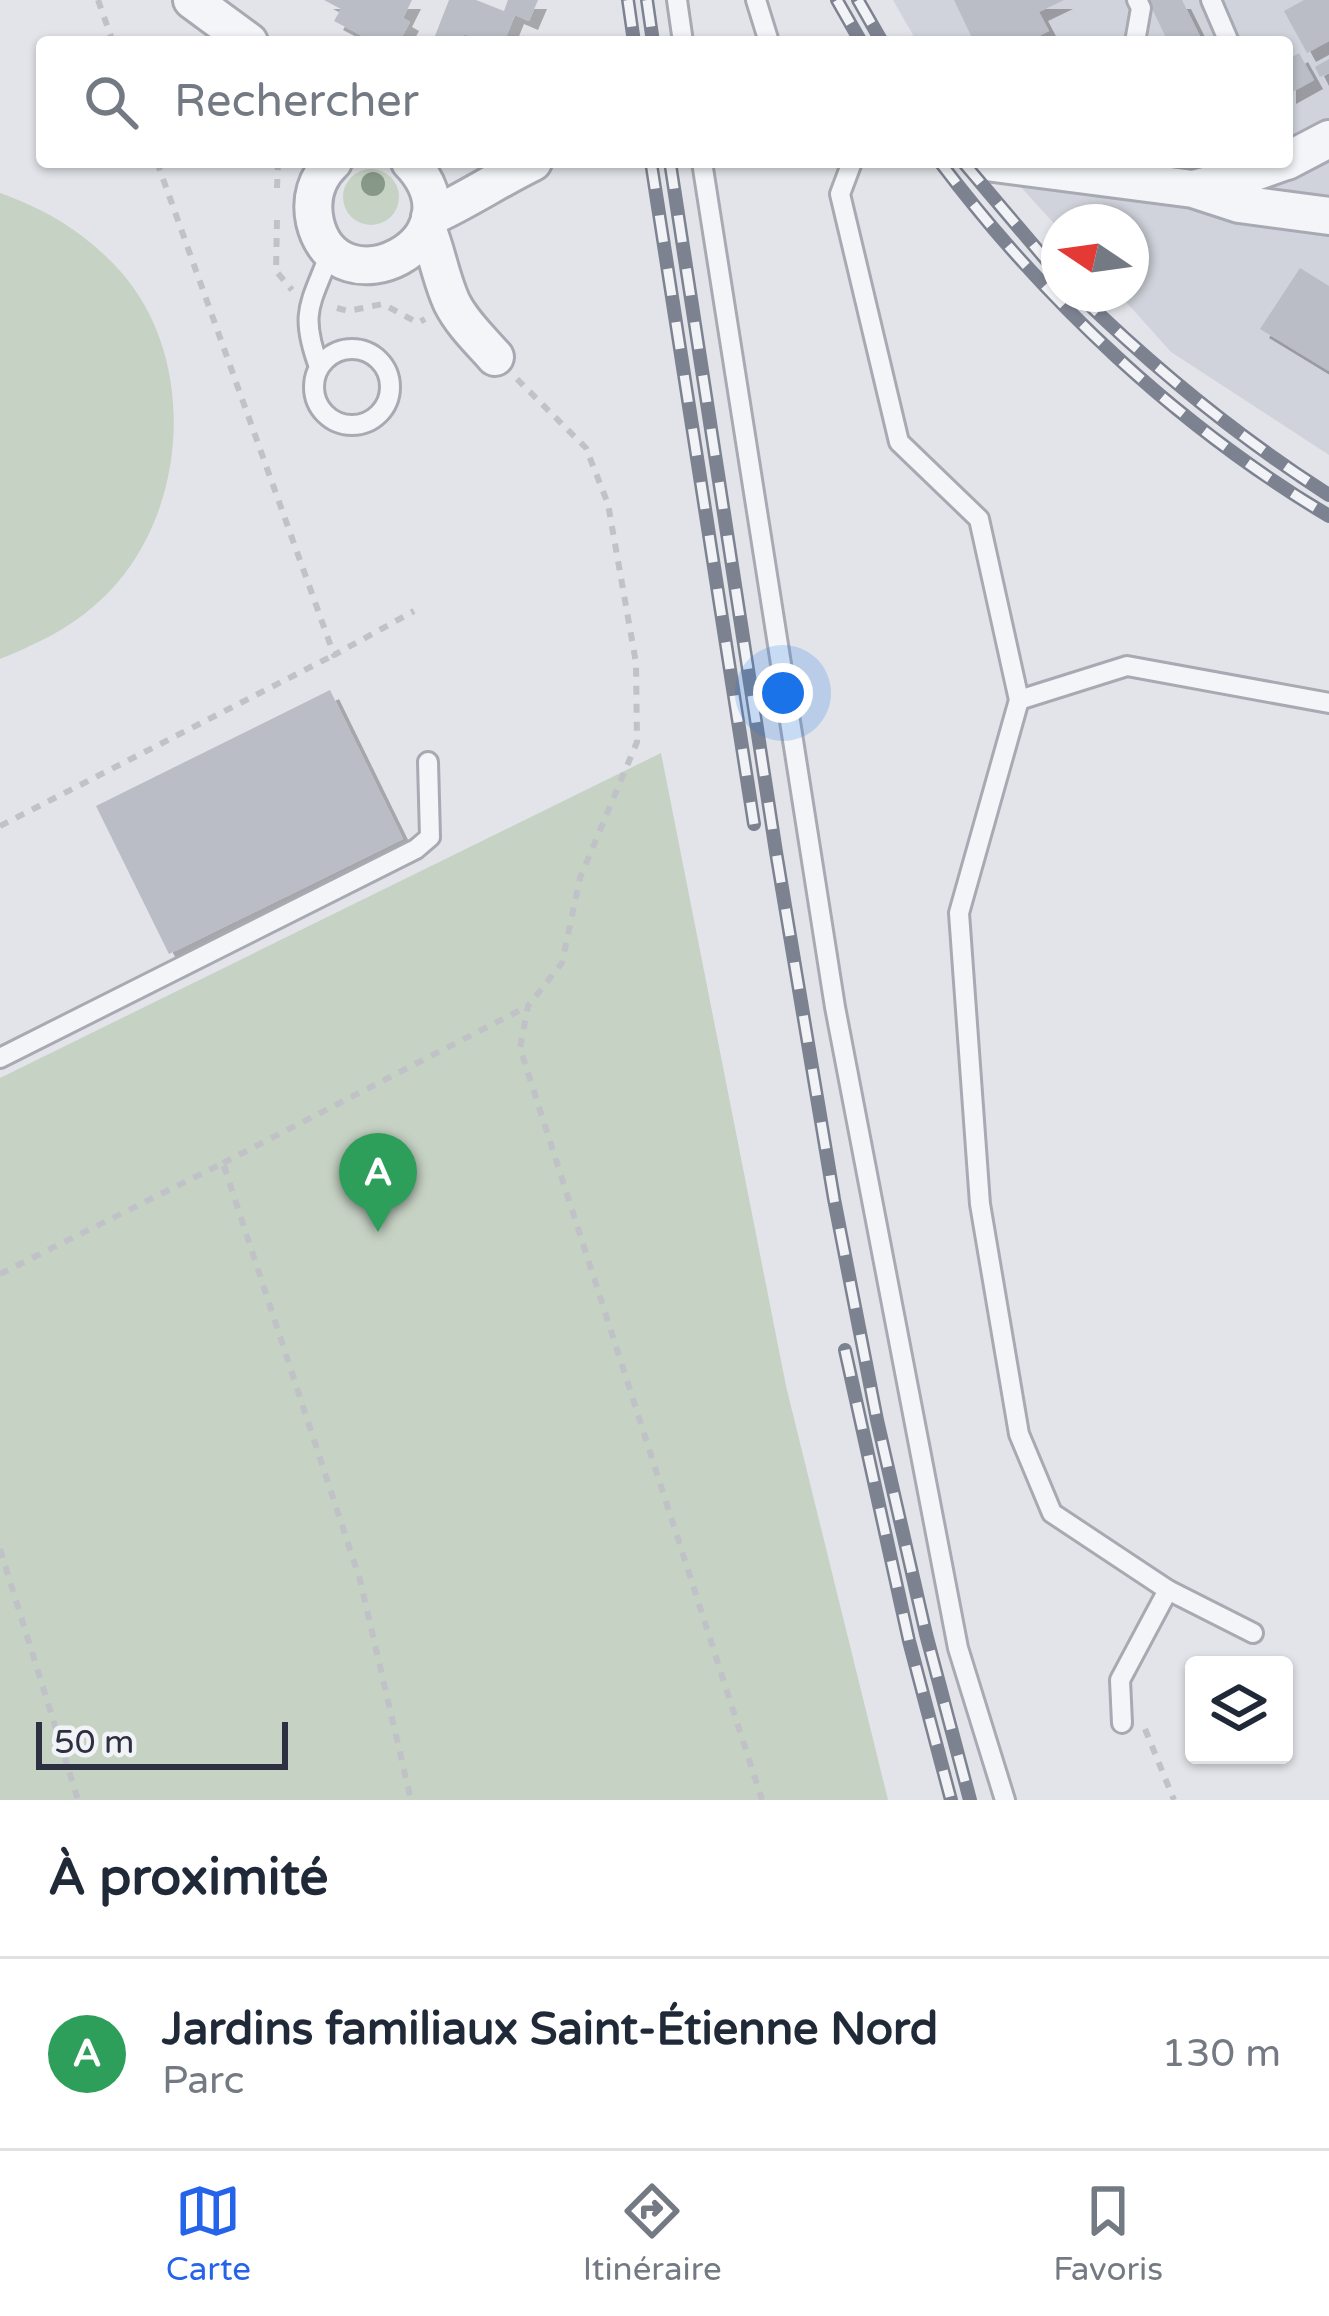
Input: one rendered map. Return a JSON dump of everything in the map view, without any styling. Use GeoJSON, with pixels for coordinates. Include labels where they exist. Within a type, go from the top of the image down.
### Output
{"type":"FeatureCollection","features":[{"type":"Feature","properties":{"kind":"street"},"geometry":{"type":"LineString","coordinates":[[192,0],[241,36]]}},
{"type":"Feature","properties":{"kind":"street"},"geometry":{"type":"LineString","coordinates":[[1293,156],[1329,139]]}},
{"type":"Feature","properties":{"kind":"street"},"geometry":{"type":"LineString","coordinates":[[303,168],[317,231],[331,250],[365,266],[384,265],[417,245],[428,222],[430,198],[415,168]]}},
{"type":"Feature","properties":{"kind":"street"},"geometry":{"type":"LineString","coordinates":[[428,222],[520,168]]}},
{"type":"Feature","properties":{"kind":"street"},"geometry":{"type":"LineString","coordinates":[[1089,168],[1193,189],[1239,204],[1329,216]]}},
{"type":"Feature","properties":{"kind":"street"},"geometry":{"type":"LineString","coordinates":[[1193,189],[1264,168]]}},
{"type":"Feature","properties":{"kind":"street"},"geometry":{"type":"LineString","coordinates":[[1287,168],[1288,210]]}},
{"type":"Feature","properties":{"kind":"street"},"geometry":{"type":"LineString","coordinates":[[428,222],[451,301],[495,357]]}},
{"type":"Feature","properties":{"kind":"street"},"geometry":{"type":"LineString","coordinates":[[384,265],[451,301]]}},
{"type":"Feature","properties":{"kind":"lane"},"geometry":{"type":"LineString","coordinates":[[677,0],[682,36]]}},
{"type":"Feature","properties":{"kind":"lane"},"geometry":{"type":"LineString","coordinates":[[756,0],[767,36]]}},
{"type":"Feature","properties":{"kind":"lane"},"geometry":{"type":"LineString","coordinates":[[1136,36],[1141,8],[1137,0]]}},
{"type":"Feature","properties":{"kind":"lane"},"geometry":{"type":"LineString","coordinates":[[1211,0],[1226,36]]}},
{"type":"Feature","properties":{"kind":"lane"},"geometry":{"type":"LineString","coordinates":[[703,168],[839,1030],[958,1648],[1005,1800]]}},
{"type":"Feature","properties":{"kind":"lane"},"geometry":{"type":"LineString","coordinates":[[850,168],[840,194],[899,442],[979,519],[1019,700],[959,913],[980,1204],[1019,1435],[1052,1513],[1168,1590],[1253,1633]]}},
{"type":"Feature","properties":{"kind":"lane"},"geometry":{"type":"LineString","coordinates":[[320,367],[339,350],[365,350],[376,356],[390,378],[387,404],[368,422],[343,424],[331,419],[316,401],[315,378],[320,367],[310,343],[309,300],[331,250]]}},
{"type":"Feature","properties":{"kind":"lane"},"geometry":{"type":"LineString","coordinates":[[1019,700],[1127,666],[1329,703]]}},
{"type":"Feature","properties":{"kind":"lane"},"geometry":{"type":"LineString","coordinates":[[0,1058],[416,849],[430,837],[428,762]]}},
{"type":"Feature","properties":{"kind":"lane"},"geometry":{"type":"LineString","coordinates":[[1122,1724],[1120,1680],[1168,1590]]}},
{"type":"Feature","properties":{"kind":"path"},"geometry":{"type":"LineString","coordinates":[[98,0],[111,36]]}},
{"type":"Feature","properties":{"kind":"path"},"geometry":{"type":"LineString","coordinates":[[159,168],[334,655]]}},
{"type":"Feature","properties":{"kind":"path"},"geometry":{"type":"LineString","coordinates":[[0,1274],[528,1006],[562,963],[580,878],[638,742],[636,663],[608,504],[586,448],[495,357]]}},
{"type":"Feature","properties":{"kind":"path"},"geometry":{"type":"LineString","coordinates":[[0,826],[414,611]]}},
{"type":"Feature","properties":{"kind":"path"},"geometry":{"type":"LineString","coordinates":[[528,1006],[520,1048],[762,1800]]}},
{"type":"Feature","properties":{"kind":"path"},"geometry":{"type":"LineString","coordinates":[[223,1163],[360,1580],[411,1800]]}},
{"type":"Feature","properties":{"kind":"path"},"geometry":{"type":"LineString","coordinates":[[0,1549],[78,1800]]}},
{"type":"Feature","properties":{"kind":"path"},"geometry":{"type":"LineString","coordinates":[[1122,1724],[1142,1721],[1174,1800]]}},
{"type":"Feature","properties":{"kind":"shaded area"},"geometry":{"type":"Polygon","coordinates":[[[893,0],[1329,0],[1329,455],[1171,352],[1135,312],[1149,312],[1149,204],[1041,204],[1041,209],[1003,168],[1293,168],[1293,36],[914,36],[893,0]]]}},
{"type":"Feature","properties":{"kind":"green space"},"geometry":{"type":"Polygon","coordinates":[[[371,169],[391,177],[399,197],[391,217],[371,225],[351,217],[343,197],[351,177],[371,169]]]}},
{"type":"Feature","properties":{"kind":"green space"},"geometry":{"type":"Polygon","coordinates":[[[0,193],[50,215],[121,272],[147,310],[164,352],[173,397],[173,444],[165,490],[149,533],[126,572],[73,622],[0,659],[0,193]]]}},
{"type":"Feature","properties":{"kind":"green space"},"geometry":{"type":"Polygon","coordinates":[[[661,753],[786,1386],[888,1800],[0,1800],[0,1078],[661,753]]]}},
{"type":"Feature","properties":{"kind":"building"},"geometry":{"type":"Polygon","coordinates":[[[324,0],[412,0],[403,18],[410,22],[402,36],[363,36],[334,21],[341,9],[324,0]]]}},
{"type":"Feature","properties":{"kind":"building"},"geometry":{"type":"Polygon","coordinates":[[[449,0],[476,0],[504,11],[508,0],[538,0],[529,21],[515,15],[506,36],[435,36],[449,0]]]}},
{"type":"Feature","properties":{"kind":"building"},"geometry":{"type":"Polygon","coordinates":[[[954,0],[1064,0],[1039,12],[1049,31],[1039,36],[971,36],[954,0]]]}},
{"type":"Feature","properties":{"kind":"building"},"geometry":{"type":"Polygon","coordinates":[[[1148,0],[1182,0],[1200,36],[1165,36],[1148,0]]]}},
{"type":"Feature","properties":{"kind":"building"},"geometry":{"type":"Polygon","coordinates":[[[1304,0],[1329,0],[1329,41],[1307,53],[1284,11],[1304,0]]]}},
{"type":"Feature","properties":{"kind":"building"},"geometry":{"type":"Polygon","coordinates":[[[1299,53],[1314,80],[1293,92],[1293,56],[1299,53]]]}},
{"type":"Feature","properties":{"kind":"building"},"geometry":{"type":"Polygon","coordinates":[[[1329,59],[1329,73],[1320,77],[1315,67],[1329,59]]]}},
{"type":"Feature","properties":{"kind":"building"},"geometry":{"type":"Polygon","coordinates":[[[1300,268],[1329,286],[1329,371],[1260,329],[1300,268]]]}},
{"type":"Feature","properties":{"kind":"building"},"geometry":{"type":"Polygon","coordinates":[[[330,690],[403,839],[169,954],[96,806],[330,690]]]}},
{"type":"Feature","properties":{"kind":"railway"},"geometry":{"type":"LineString","coordinates":[[628,0],[633,36]]}},
{"type":"Feature","properties":{"kind":"railway"},"geometry":{"type":"LineString","coordinates":[[647,0],[652,36]]}},
{"type":"Feature","properties":{"kind":"railway"},"geometry":{"type":"LineString","coordinates":[[837,0],[858,36]]}},
{"type":"Feature","properties":{"kind":"railway"},"geometry":{"type":"LineString","coordinates":[[858,0],[879,36]]}},
{"type":"Feature","properties":{"kind":"railway"},"geometry":{"type":"LineString","coordinates":[[652,168],[754,824]]}},
{"type":"Feature","properties":{"kind":"railway"},"geometry":{"type":"LineString","coordinates":[[671,168],[834,1199],[877,1420],[970,1800]]}},
{"type":"Feature","properties":{"kind":"railway"},"geometry":{"type":"LineString","coordinates":[[945,168],[1024,263],[1118,358],[1220,443],[1329,516]]}},
{"type":"Feature","properties":{"kind":"railway"},"geometry":{"type":"LineString","coordinates":[[968,168],[1041,254]]}},
{"type":"Feature","properties":{"kind":"railway"},"geometry":{"type":"LineString","coordinates":[[1097,312],[1198,401],[1329,495]]}},
{"type":"Feature","properties":{"kind":"railway"},"geometry":{"type":"LineString","coordinates":[[845,1350],[909,1641],[951,1800]]}},
{"type":"Feature","properties":{"kind":"place","name":"Jardins familiaux Saint-Étienne Nord"},"geometry":{"type":"Point","coordinates":[378,1232]}}]}
